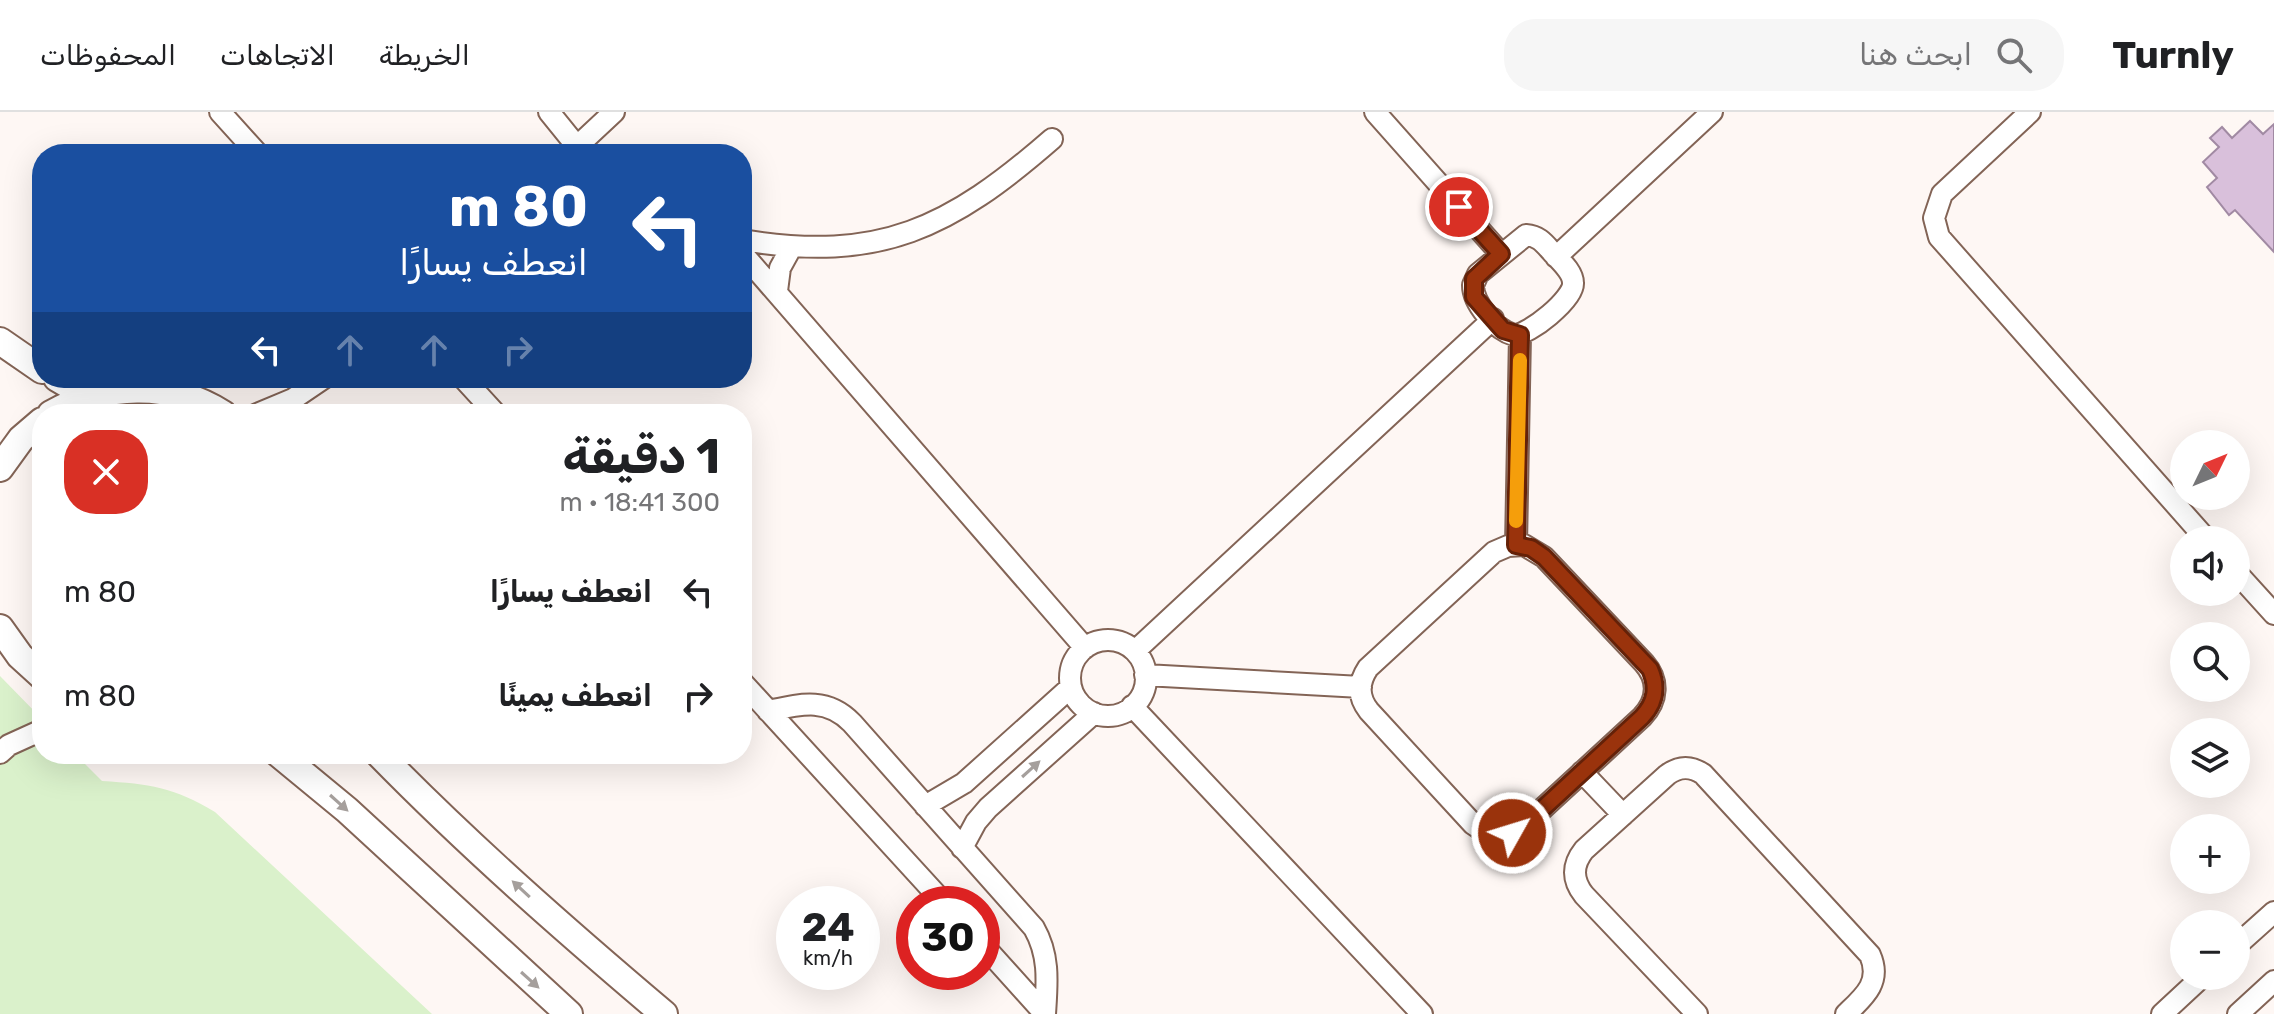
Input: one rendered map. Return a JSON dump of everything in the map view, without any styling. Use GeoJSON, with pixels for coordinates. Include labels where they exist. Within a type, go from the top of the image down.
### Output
{"type":"FeatureCollection","features":[{"type":"Feature","properties":{"kind":"main road"},"geometry":{"type":"LineString","coordinates":[[0,341],[32,363]]}},
{"type":"Feature","properties":{"kind":"main road"},"geometry":{"type":"LineString","coordinates":[[74,388],[88,396]]}},
{"type":"Feature","properties":{"kind":"main road"},"geometry":{"type":"LineString","coordinates":[[72,404],[109,391],[153,390],[204,404]]}},
{"type":"Feature","properties":{"kind":"main road"},"geometry":{"type":"LineString","coordinates":[[0,468],[21,439],[32,430]]}},
{"type":"Feature","properties":{"kind":"main road"},"geometry":{"type":"LineString","coordinates":[[0,628],[32,667]]}},
{"type":"Feature","properties":{"kind":"main road"},"geometry":{"type":"LineString","coordinates":[[291,764],[347,810],[569,1014]]}},
{"type":"Feature","properties":{"kind":"main road"},"geometry":{"type":"LineString","coordinates":[[389,764],[569,933],[664,1014]]}},
{"type":"Feature","properties":{"kind":"street"},"geometry":{"type":"LineString","coordinates":[[220,112],[249,144]]}},
{"type":"Feature","properties":{"kind":"street"},"geometry":{"type":"LineString","coordinates":[[549,112],[571,144]]}},
{"type":"Feature","properties":{"kind":"street"},"geometry":{"type":"LineString","coordinates":[[584,144],[614,112]]}},
{"type":"Feature","properties":{"kind":"street"},"geometry":{"type":"LineString","coordinates":[[1375,112],[1501,254]]}},
{"type":"Feature","properties":{"kind":"street"},"geometry":{"type":"LineString","coordinates":[[1556,257],[1712,112]]}},
{"type":"Feature","properties":{"kind":"street"},"geometry":{"type":"LineString","coordinates":[[2030,112],[1942,194],[1934,218],[1939,237],[2195,526]]}},
{"type":"Feature","properties":{"kind":"street"},"geometry":{"type":"LineString","coordinates":[[752,242],[791,248],[848,246],[877,241],[933,223],[985,195],[1052,139]]}},
{"type":"Feature","properties":{"kind":"street"},"geometry":{"type":"LineString","coordinates":[[1532,235],[1541,240],[1556,257],[1572,275],[1572,291],[1531,329],[1520,335],[1508,334],[1474,297],[1473,285],[1478,274],[1521,237],[1532,235]]}},
{"type":"Feature","properties":{"kind":"street"},"geometry":{"type":"LineString","coordinates":[[777,291],[780,268],[791,248]]}},
{"type":"Feature","properties":{"kind":"street"},"geometry":{"type":"LineString","coordinates":[[752,264],[1085,648]]}},
{"type":"Feature","properties":{"kind":"street"},"geometry":{"type":"LineString","coordinates":[[1135,651],[1493,319]]}},
{"type":"Feature","properties":{"kind":"street"},"geometry":{"type":"LineString","coordinates":[[1516,545],[1520,335]]}},
{"type":"Feature","properties":{"kind":"street"},"geometry":{"type":"LineString","coordinates":[[277,404],[308,388]]}},
{"type":"Feature","properties":{"kind":"street"},"geometry":{"type":"LineString","coordinates":[[472,388],[487,404]]}},
{"type":"Feature","properties":{"kind":"street"},"geometry":{"type":"LineString","coordinates":[[1516,545],[1531,548],[1544,557],[1644,663],[1653,677],[1655,694],[1648,710],[1520,830],[1504,835],[1487,833],[1473,824],[1369,711],[1362,699],[1361,687],[1368,668],[1488,557],[1501,548],[1516,545]]}},
{"type":"Feature","properties":{"kind":"street"},"geometry":{"type":"LineString","coordinates":[[2250,587],[2274,614]]}},
{"type":"Feature","properties":{"kind":"street"},"geometry":{"type":"LineString","coordinates":[[1110,640],[1135,651],[1145,675],[1143,692],[1132,706],[1118,714],[1094,713],[1079,703],[1071,687],[1071,670],[1085,648],[1110,640]]}},
{"type":"Feature","properties":{"kind":"street"},"geometry":{"type":"LineString","coordinates":[[1145,675],[1361,687]]}},
{"type":"Feature","properties":{"kind":"street"},"geometry":{"type":"LineString","coordinates":[[925,806],[972,775],[1071,687]]}},
{"type":"Feature","properties":{"kind":"street"},"geometry":{"type":"LineString","coordinates":[[752,693],[928,886]]}},
{"type":"Feature","properties":{"kind":"street"},"geometry":{"type":"LineString","coordinates":[[768,711],[809,703],[838,710],[1039,937],[1047,964],[1045,1014]]}},
{"type":"Feature","properties":{"kind":"street"},"geometry":{"type":"LineString","coordinates":[[1132,706],[1422,1014]]}},
{"type":"Feature","properties":{"kind":"street"},"geometry":{"type":"LineString","coordinates":[[962,848],[976,822],[995,801],[1094,713]]}},
{"type":"Feature","properties":{"kind":"street"},"geometry":{"type":"LineString","coordinates":[[0,753],[9,745],[32,735]]}},
{"type":"Feature","properties":{"kind":"street"},"geometry":{"type":"LineString","coordinates":[[1697,1014],[1584,895],[1576,883],[1575,869],[1580,856],[1672,771],[1688,768],[1703,774],[1870,955],[1874,967],[1872,986],[1846,1014]]}},
{"type":"Feature","properties":{"kind":"street"},"geometry":{"type":"LineString","coordinates":[[1582,772],[1623,815]]}},
{"type":"Feature","properties":{"kind":"street"},"geometry":{"type":"LineString","coordinates":[[972,775],[989,783],[995,801]]}},
{"type":"Feature","properties":{"kind":"street"},"geometry":{"type":"LineString","coordinates":[[2250,933],[2274,912]]}},
{"type":"Feature","properties":{"kind":"street"},"geometry":{"type":"LineString","coordinates":[[1000,964],[1045,1014]]}},
{"type":"Feature","properties":{"kind":"street"},"geometry":{"type":"LineString","coordinates":[[2238,1014],[2274,981]]}},
{"type":"Feature","properties":{"kind":"street"},"geometry":{"type":"LineString","coordinates":[[2162,1014],[2188,990]]}},
{"type":"Feature","properties":{"kind":"green space"},"geometry":{"type":"Polygon","coordinates":[[[0,676],[32,709],[32,764],[85,764],[102,781],[161,788],[215,812],[432,1014],[0,1014],[0,676]]]}},
{"type":"Feature","properties":{"kind":"building"},"geometry":{"type":"Polygon","coordinates":[[[2250,121],[2263,134],[2274,124],[2274,252],[2235,210],[2229,215],[2207,187],[2217,178],[2203,162],[2219,147],[2210,138],[2222,127],[2232,138],[2250,121]]]}},
{"type":"Feature","properties":{"kind":"slow traffic"},"geometry":{"type":"LineString","coordinates":[[1516,521],[1520,360]]}},
{"type":"Feature","properties":{"kind":"route"},"geometry":{"type":"LineString","coordinates":[[1459,207],[1501,254],[1474,279],[1474,297],[1503,330],[1508,334],[1520,335],[1516,545],[1531,548],[1544,557],[1650,669],[1655,686],[1652,703],[1642,717],[1520,830],[1512,833]]}}]}
